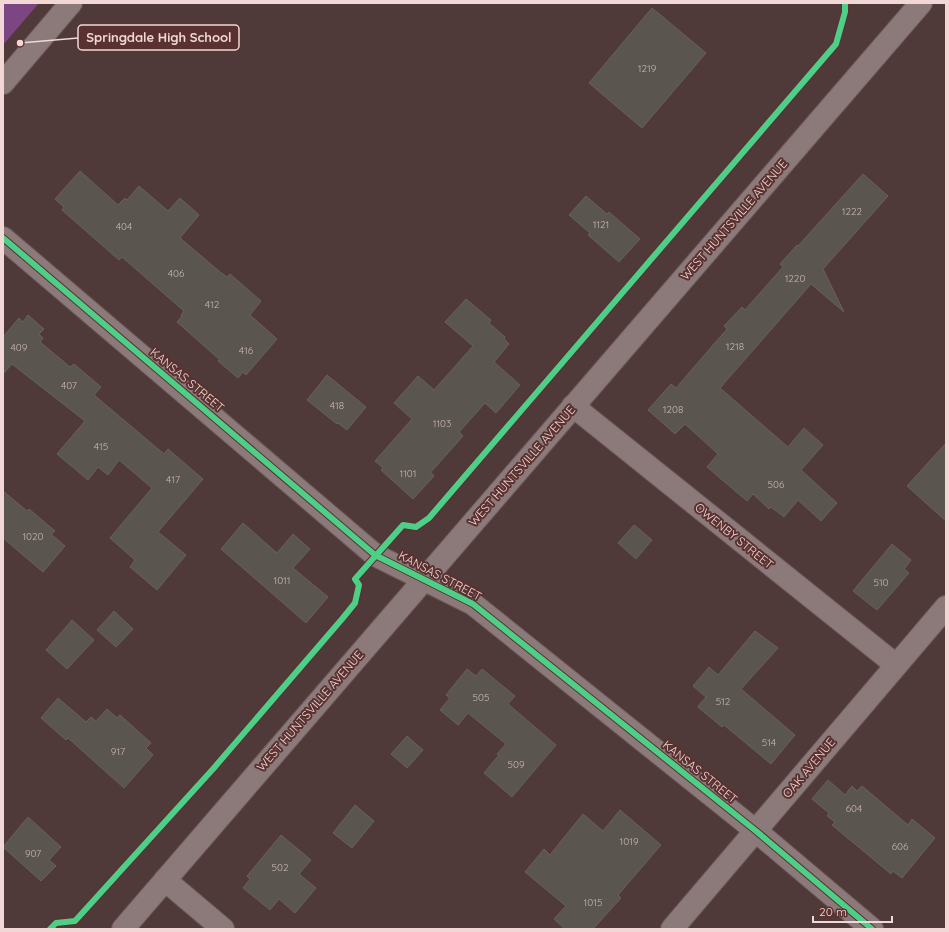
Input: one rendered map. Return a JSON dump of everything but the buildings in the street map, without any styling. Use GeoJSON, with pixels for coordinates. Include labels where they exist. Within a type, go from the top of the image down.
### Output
{"type":"FeatureCollection","features":[{"type":"Feature","properties":{"kind":"street"},"geometry":{"type":"LineString","coordinates":[[3,84],[71,3]]}},
{"type":"Feature","properties":{"kind":"street","name":"WEST HUNTSVILLE AVENUE"},"geometry":{"type":"LineString","coordinates":[[123,929],[917,5]]}},
{"type":"Feature","properties":{"kind":"street","name":"KANSAS STREET"},"geometry":{"type":"LineString","coordinates":[[3,238],[375,555],[472,604],[756,831],[872,929]]}},
{"type":"Feature","properties":{"kind":"street","name":"OWENBY STREET"},"geometry":{"type":"LineString","coordinates":[[573,406],[896,665]]}},
{"type":"Feature","properties":{"kind":"street","name":"OAK AVENUE"},"geometry":{"type":"LineString","coordinates":[[672,929],[946,607]]}},
{"type":"Feature","properties":{"kind":"street"},"geometry":{"type":"LineString","coordinates":[[165,880],[223,929]]}},
{"type":"Feature","properties":{"kind":"shaded area"},"geometry":{"type":"Polygon","coordinates":[[[3,3],[39,3],[3,45],[3,3]]]}},
{"type":"Feature","properties":{"kind":"cycle path"},"geometry":{"type":"LineString","coordinates":[[50,929],[56,923],[75,921],[213,769],[355,603],[359,585],[355,579],[403,525],[416,527],[429,518],[836,44],[845,12],[845,3]]}},
{"type":"Feature","properties":{"kind":"cycle path"},"geometry":{"type":"LineString","coordinates":[[3,238],[375,555],[473,604],[756,831],[872,929]]}},
{"type":"Feature","properties":{"kind":"place","name":"Springdale High School"},"geometry":{"type":"Point","coordinates":[20,43]}}]}
